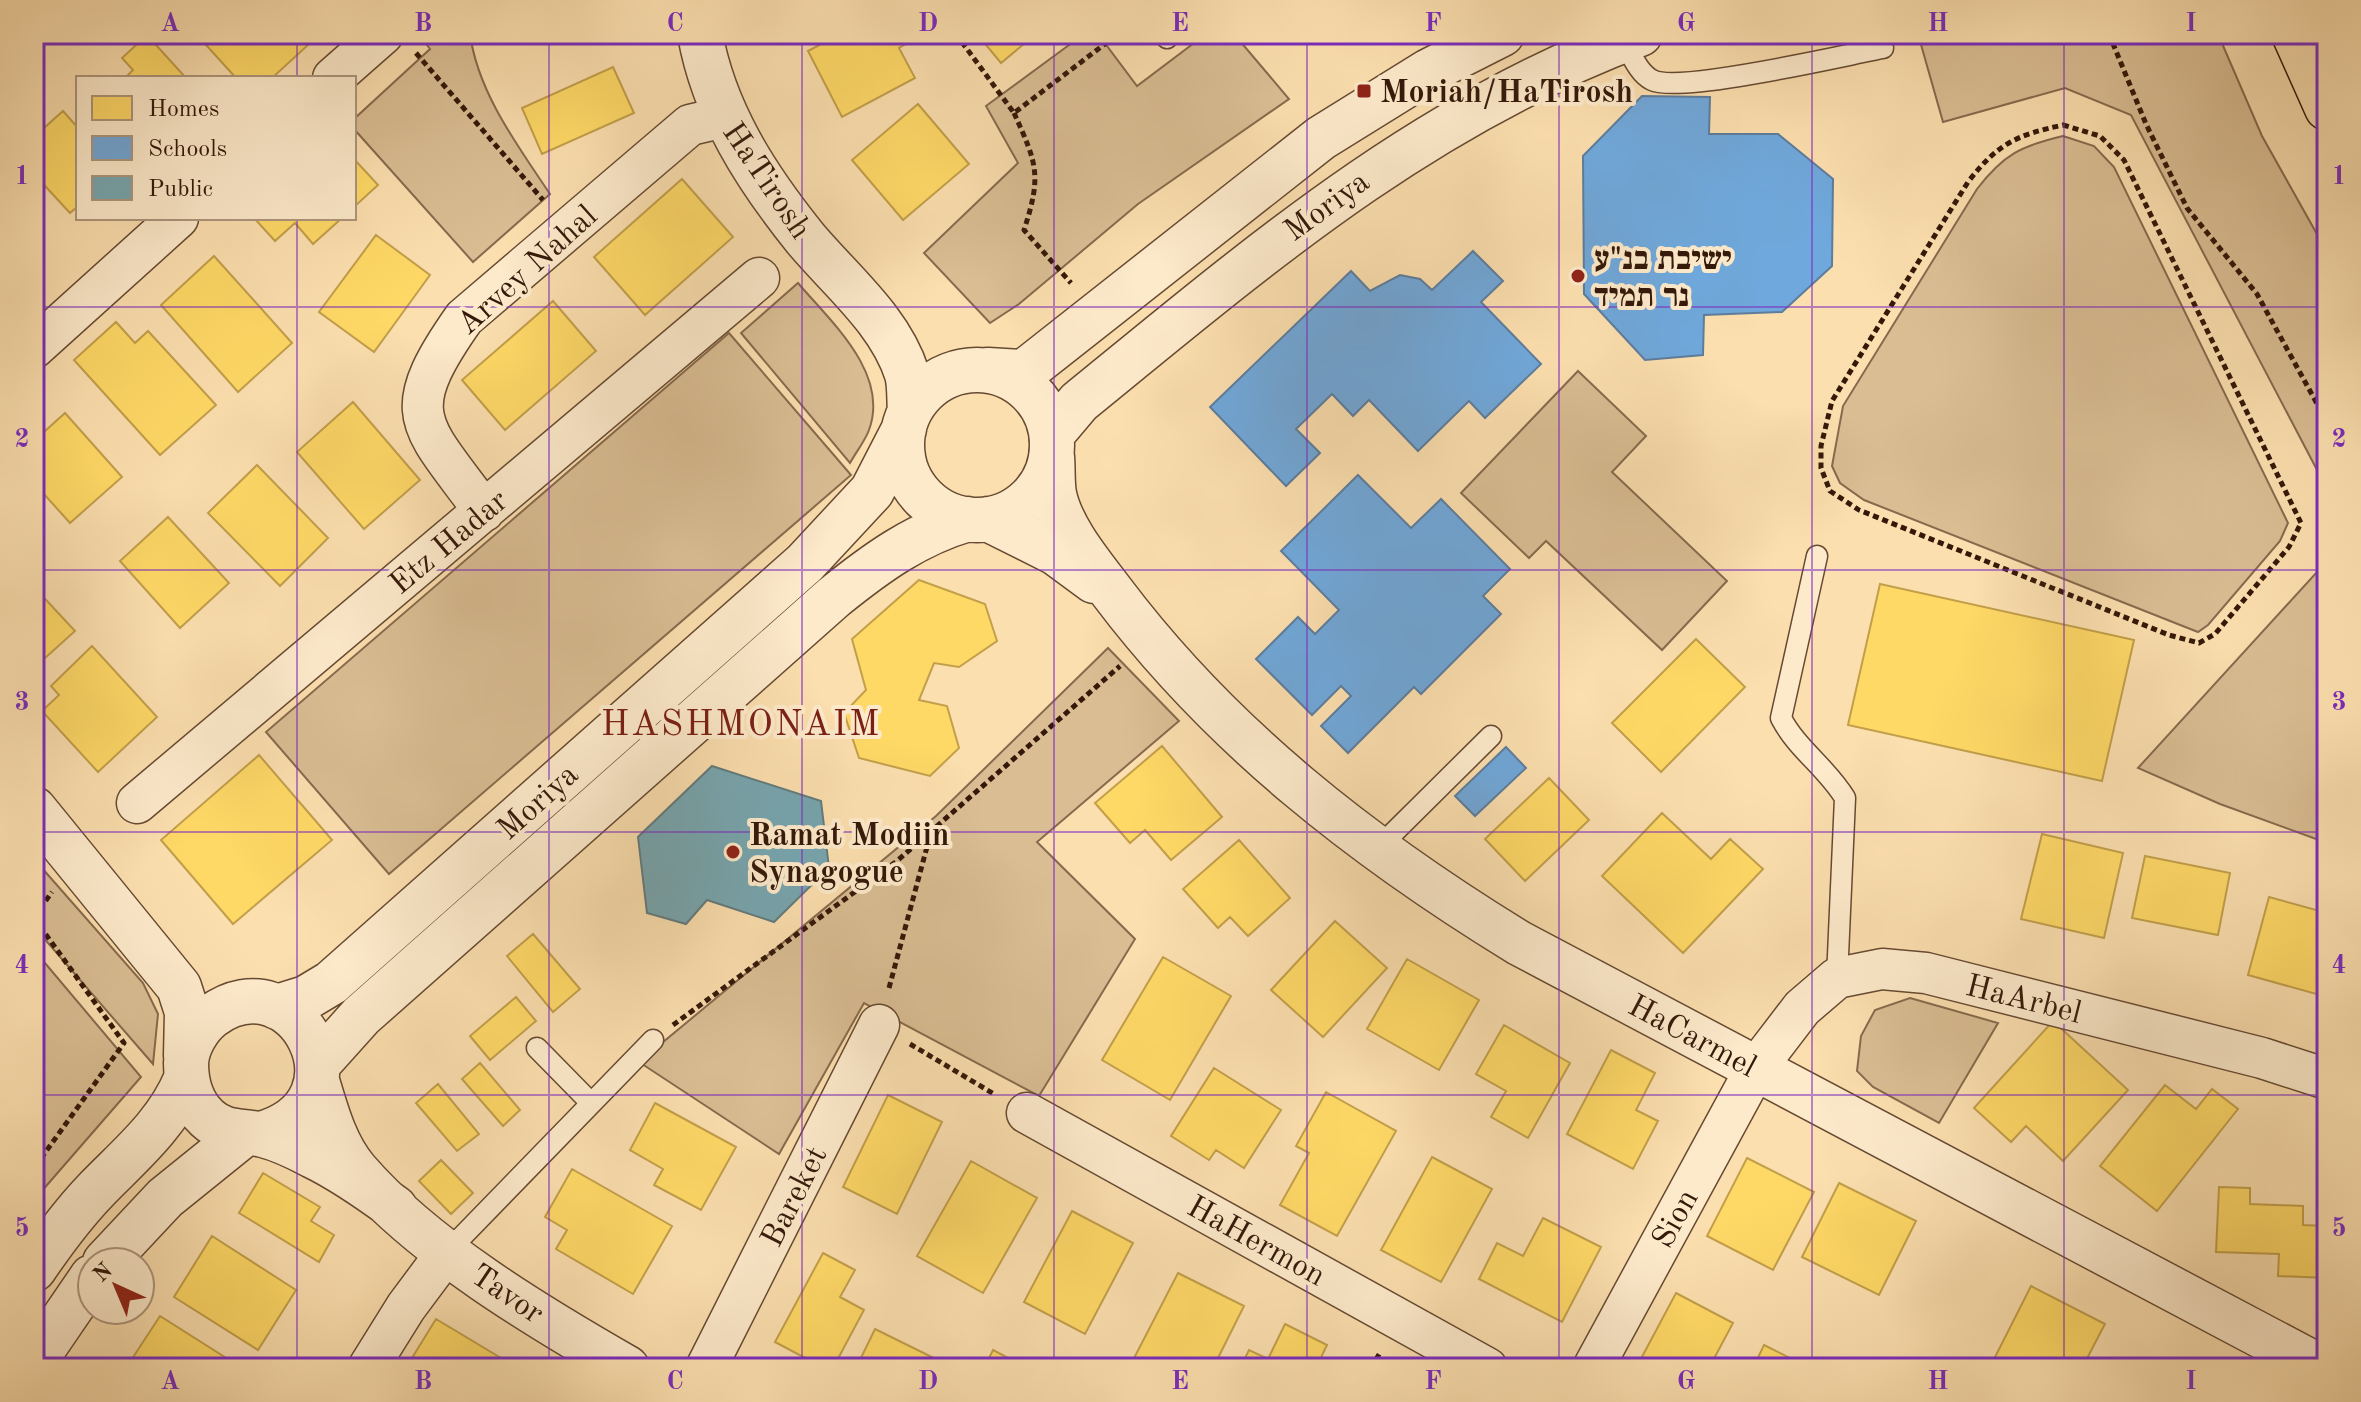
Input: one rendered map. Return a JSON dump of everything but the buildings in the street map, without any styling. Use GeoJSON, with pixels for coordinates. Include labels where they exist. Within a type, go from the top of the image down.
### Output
{"type":"FeatureCollection","features":[{"type":"Feature","properties":{"kind":"main road"},"geometry":{"type":"LineString","coordinates":[[2294,34],[2327,108]]}},
{"type":"Feature","properties":{"kind":"street","name":"HaTirosh"},"geometry":{"type":"LineString","coordinates":[[700,34],[705,61],[724,117],[768,188],[806,238],[868,308],[932,359],[976,370]]}},
{"type":"Feature","properties":{"kind":"street","name":"Moriya"},"geometry":{"type":"LineString","coordinates":[[976,370],[1024,372],[1321,138],[1429,71],[1502,34]]}},
{"type":"Feature","properties":{"kind":"street","name":"Moriya"},"geometry":{"type":"LineString","coordinates":[[1052,446],[1079,402],[1277,240],[1353,184],[1456,120],[1549,72],[1631,37]]}},
{"type":"Feature","properties":{"kind":"street"},"geometry":{"type":"LineString","coordinates":[[336,76],[396,40]]}},
{"type":"Feature","properties":{"kind":"street","name":"Arvey Nahal"},"geometry":{"type":"LineString","coordinates":[[484,511],[422,422],[423,389],[438,356],[464,318],[690,125],[724,117]]}},
{"type":"Feature","properties":{"kind":"street"},"geometry":{"type":"LineString","coordinates":[[34,348],[176,220]]}},
{"type":"Feature","properties":{"kind":"street","name":"Etz Hadar"},"geometry":{"type":"LineString","coordinates":[[137,803],[759,278]]}},
{"type":"Feature","properties":{"kind":"street","name":"HaTirosh"},"geometry":{"type":"LineString","coordinates":[[868,308],[907,374],[907,420]]}},
{"type":"Feature","properties":{"kind":"street"},"geometry":{"type":"LineString","coordinates":[[976,370],[1011,377],[1031,391],[1045,411],[1052,446],[1045,479],[1031,498],[1013,511],[978,519],[938,509],[913,485],[902,449],[907,420],[921,394],[941,379],[976,370]]}},
{"type":"Feature","properties":{"kind":"street","name":"Moriya"},"geometry":{"type":"LineString","coordinates":[[268,1005],[306,998],[331,983],[805,563],[872,491],[907,420]]}},
{"type":"Feature","properties":{"kind":"street","name":"HaCarmel"},"geometry":{"type":"LineString","coordinates":[[1052,446],[1054,495],[1065,522],[1139,626]]}},
{"type":"Feature","properties":{"kind":"street","name":"Moriya"},"geometry":{"type":"LineString","coordinates":[[317,1073],[361,1016],[834,597],[899,548],[934,529],[978,519]]}},
{"type":"Feature","properties":{"kind":"street","name":"HaCarmel"},"geometry":{"type":"LineString","coordinates":[[978,519],[1056,553],[1087,574],[1242,738],[1376,850],[1427,887],[1519,943],[2322,1368]]}},
{"type":"Feature","properties":{"kind":"street"},"geometry":{"type":"LineString","coordinates":[[34,809],[153,951],[179,987],[187,1012],[186,1068],[193,1100],[207,1118],[252,1135]]}},
{"type":"Feature","properties":{"kind":"street"},"geometry":{"type":"LineString","coordinates":[[120,1246],[165,1198],[207,1160],[252,1135],[294,1120],[310,1102],[317,1073],[311,1037],[296,1019],[268,1005],[220,993],[193,982],[153,951]]}},
{"type":"Feature","properties":{"kind":"street","name":"HaArbel"},"geometry":{"type":"LineString","coordinates":[[1756,1068],[1802,1008],[1837,978],[1882,969],[1926,973],[2262,1058],[2327,1079]]}},
{"type":"Feature","properties":{"kind":"street"},"geometry":{"type":"LineString","coordinates":[[34,1269],[95,1192],[159,1127],[175,1105],[194,1036],[208,1019],[223,1009],[268,1005]]}},
{"type":"Feature","properties":{"kind":"street","name":"Bareket"},"geometry":{"type":"LineString","coordinates":[[706,1368],[879,1025]]}},
{"type":"Feature","properties":{"kind":"street","name":"Sion"},"geometry":{"type":"LineString","coordinates":[[1593,1368],[1756,1068]]}},
{"type":"Feature","properties":{"kind":"street","name":"Tavor"},"geometry":{"type":"LineString","coordinates":[[317,1073],[329,1124],[354,1169],[447,1252],[581,1342],[627,1368]]}},
{"type":"Feature","properties":{"kind":"street","name":"HaHermon"},"geometry":{"type":"LineString","coordinates":[[1027,1113],[1487,1368]]}},
{"type":"Feature","properties":{"kind":"street","name":"Tavor"},"geometry":{"type":"LineString","coordinates":[[252,1135],[313,1155],[395,1208]]}},
{"type":"Feature","properties":{"kind":"street"},"geometry":{"type":"LineString","coordinates":[[368,1368],[406,1307],[447,1252]]}},
{"type":"Feature","properties":{"kind":"street"},"geometry":{"type":"LineString","coordinates":[[34,1362],[76,1300]]}},
{"type":"Feature","properties":{"kind":"lane"},"geometry":{"type":"LineString","coordinates":[[1631,37],[1644,74],[1654,82],[1719,80],[1883,48]]}},
{"type":"Feature","properties":{"kind":"lane"},"geometry":{"type":"LineString","coordinates":[[1817,556],[1781,718],[1790,736],[1831,775],[1845,798],[1837,978]]}},
{"type":"Feature","properties":{"kind":"lane"},"geometry":{"type":"LineString","coordinates":[[1376,850],[1491,736]]}},
{"type":"Feature","properties":{"kind":"lane"},"geometry":{"type":"LineString","coordinates":[[447,1252],[653,1040]]}},
{"type":"Feature","properties":{"kind":"lane"},"geometry":{"type":"LineString","coordinates":[[537,1048],[591,1103]]}},
{"type":"Feature","properties":{"kind":"path"},"geometry":{"type":"LineString","coordinates":[[956,34],[1014,113],[1036,161],[1035,196],[1024,230],[1100,313]]}},
{"type":"Feature","properties":{"kind":"path"},"geometry":{"type":"LineString","coordinates":[[1014,113],[1118,34]]}},
{"type":"Feature","properties":{"kind":"path"},"geometry":{"type":"LineString","coordinates":[[2109,34],[2146,124],[2187,208],[2257,294],[2327,422]]}},
{"type":"Feature","properties":{"kind":"path"},"geometry":{"type":"LineString","coordinates":[[396,40],[568,229]]}},
{"type":"Feature","properties":{"kind":"path"},"geometry":{"type":"LineString","coordinates":[[2063,125],[2100,136],[2124,160],[2301,523],[2289,547],[2215,634],[2199,643],[2169,635],[1859,510],[1830,491],[1821,468],[1821,446],[1832,401],[1968,182],[1989,155],[2020,135],[2063,125]]}},
{"type":"Feature","properties":{"kind":"path"},"geometry":{"type":"LineString","coordinates":[[653,1040],[897,861],[1139,626]]}},
{"type":"Feature","properties":{"kind":"path"},"geometry":{"type":"LineString","coordinates":[[931,831],[879,1025],[1027,1113]]}},
{"type":"Feature","properties":{"kind":"path"},"geometry":{"type":"LineString","coordinates":[[34,918],[124,1043],[34,1168]]}},
{"type":"Feature","properties":{"kind":"shaded area"},"geometry":{"type":"Polygon","coordinates":[[[419,34],[470,34],[474,56],[490,98],[550,194],[473,262],[356,131],[356,117],[430,49],[419,34]]]}},
{"type":"Feature","properties":{"kind":"shaded area"},"geometry":{"type":"Polygon","coordinates":[[[1084,34],[1098,34],[1137,86],[1206,34],[1234,34],[1289,99],[1138,204],[1019,304],[990,323],[924,253],[1018,163],[986,106],[1084,34]]]}},
{"type":"Feature","properties":{"kind":"shaded area"},"geometry":{"type":"Polygon","coordinates":[[[1918,34],[2218,34],[2262,136],[2327,252],[2327,489],[2131,115],[2065,88],[1943,122],[1918,34]]]}},
{"type":"Feature","properties":{"kind":"shaded area"},"geometry":{"type":"Polygon","coordinates":[[[2063,136],[2094,146],[2114,167],[2288,523],[2280,541],[2208,625],[2198,632],[1864,500],[1840,483],[1832,466],[1843,406],[1977,189],[1996,167],[2014,153],[2063,136]]]}},
{"type":"Feature","properties":{"kind":"shaded area"},"geometry":{"type":"Polygon","coordinates":[[[798,283],[853,349],[871,388],[873,409],[869,430],[850,463],[741,333],[798,283]]]}},
{"type":"Feature","properties":{"kind":"shaded area"},"geometry":{"type":"Polygon","coordinates":[[[729,333],[851,475],[389,874],[266,732],[729,333]]]}},
{"type":"Feature","properties":{"kind":"shaded area"},"geometry":{"type":"Polygon","coordinates":[[[1578,371],[1646,436],[1612,472],[1727,581],[1662,650],[1546,541],[1529,558],[1461,493],[1578,371]]]}},
{"type":"Feature","properties":{"kind":"shaded area"},"geometry":{"type":"Polygon","coordinates":[[[2327,561],[2327,843],[2220,804],[2138,768],[2327,561]]]}},
{"type":"Feature","properties":{"kind":"shaded area"},"geometry":{"type":"Polygon","coordinates":[[[1108,648],[1179,721],[1037,842],[1135,939],[1039,1096],[864,1003],[779,1154],[639,1062],[936,816],[1108,648]]]}},
{"type":"Feature","properties":{"kind":"shaded area"},"geometry":{"type":"Polygon","coordinates":[[[34,859],[143,983],[158,1014],[153,1064],[34,927],[34,859]]]}},
{"type":"Feature","properties":{"kind":"shaded area"},"geometry":{"type":"Polygon","coordinates":[[[34,950],[141,1077],[34,1200],[34,950]]]}},
{"type":"Feature","properties":{"kind":"shaded area"},"geometry":{"type":"Polygon","coordinates":[[[1910,998],[1998,1023],[1939,1123],[1873,1087],[1857,1071],[1861,1036],[1875,1010],[1910,998]]]}},
{"type":"Feature","properties":{"kind":"place","name":"Moriah/HaTirosh"},"geometry":{"type":"Point","coordinates":[1364,91]}},
{"type":"Feature","properties":{"kind":"place","name":"ישיבת בנ\"ע נר תמיד"},"geometry":{"type":"Point","coordinates":[1578,276]}},
{"type":"Feature","properties":{"kind":"place","name":"Ramat Modiin Synagogue"},"geometry":{"type":"Point","coordinates":[733,852]}},
{"type":"Feature","properties":{"kind":"district","name":"HASHMONAIM"},"geometry":{"type":"Point","coordinates":[741,722]}}]}
